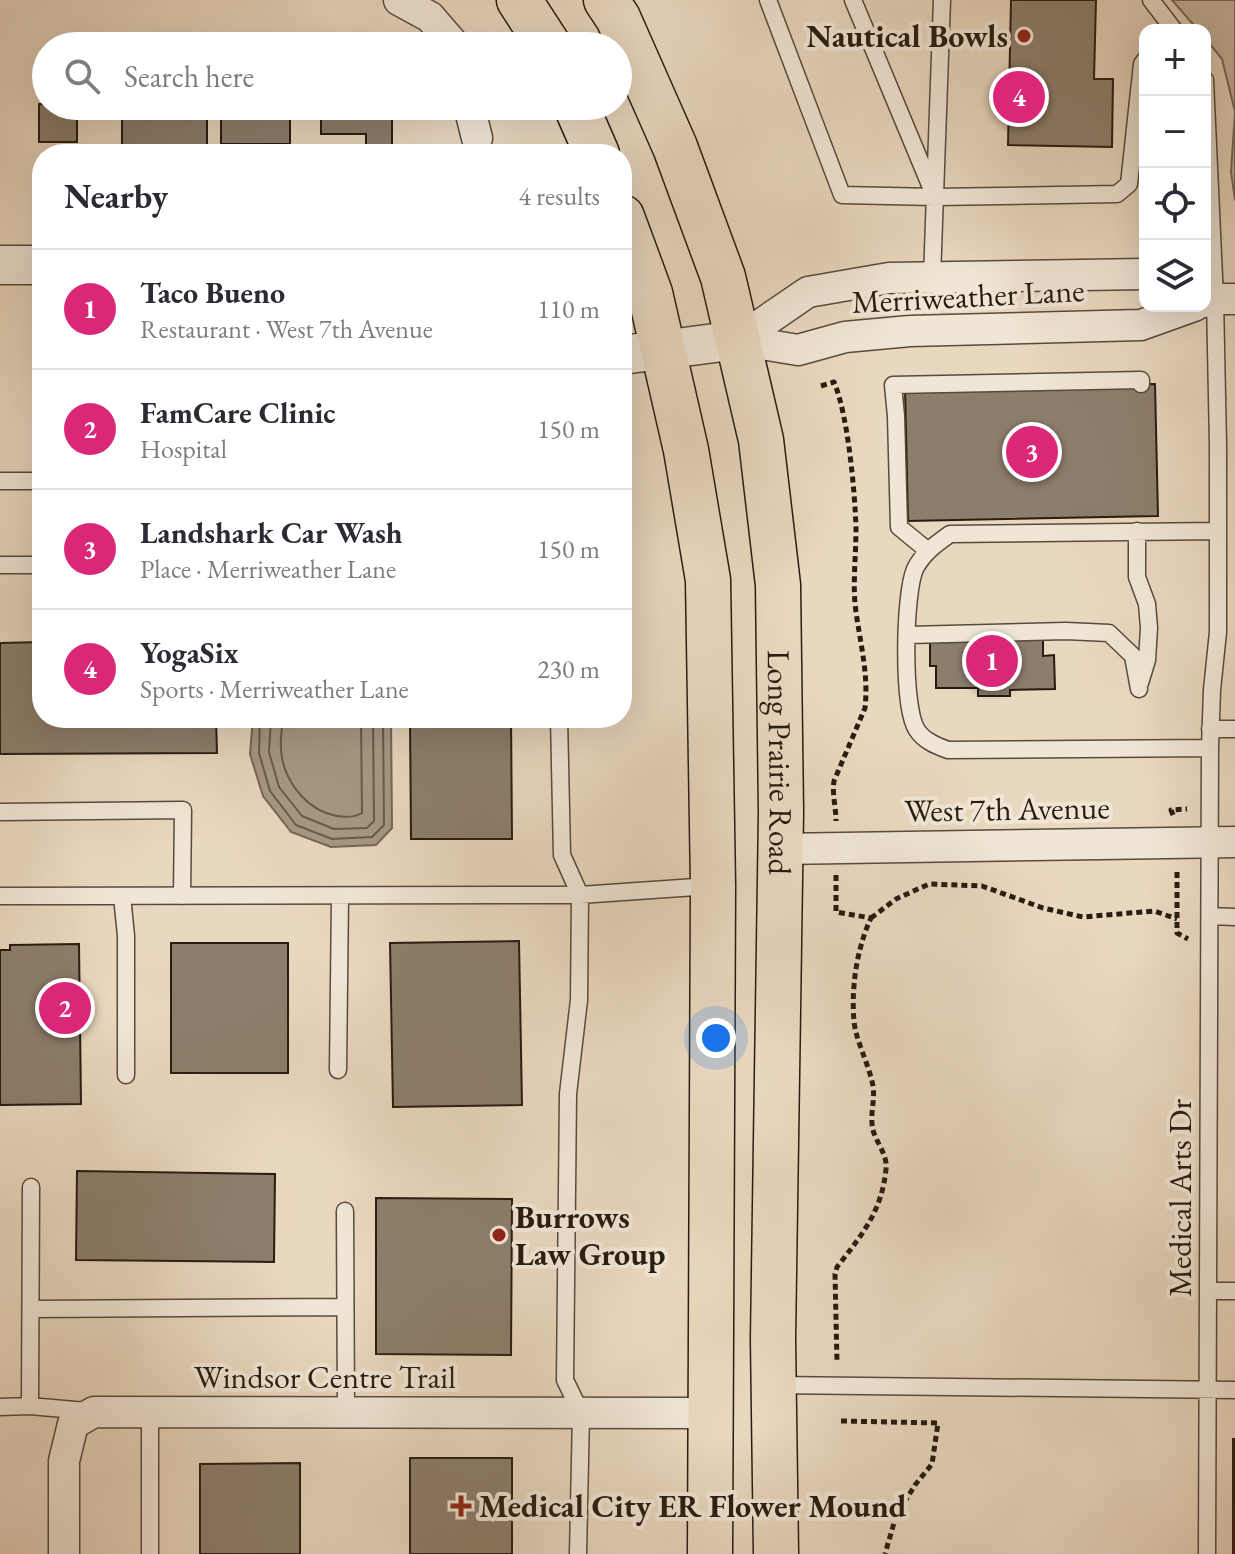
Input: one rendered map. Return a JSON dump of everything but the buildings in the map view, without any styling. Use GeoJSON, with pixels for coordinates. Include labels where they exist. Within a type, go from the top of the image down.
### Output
{"type":"FeatureCollection","features":[{"type":"Feature","properties":{"kind":"main road"},"geometry":{"type":"LineString","coordinates":[[519,0],[540,32]]}},
{"type":"Feature","properties":{"kind":"main road","name":"Long Prairie Road"},"geometry":{"type":"LineString","coordinates":[[606,0],[624,32]]}},
{"type":"Feature","properties":{"kind":"main road","name":"Long Prairie Road"},"geometry":{"type":"LineString","coordinates":[[632,50],[675,147],[723,277],[761,440],[778,585],[780,849],[774,1385],[776,1554]]}},
{"type":"Feature","properties":{"kind":"main road"},"geometry":{"type":"LineString","coordinates":[[582,120],[593,144]]}},
{"type":"Feature","properties":{"kind":"main road","name":"Long Prairie Road"},"geometry":{"type":"LineString","coordinates":[[632,244],[650,293],[643,353],[686,450],[708,580],[713,886],[710,1554]]}},
{"type":"Feature","properties":{"kind":"street"},"geometry":{"type":"LineString","coordinates":[[399,0],[430,17],[443,32]]}},
{"type":"Feature","properties":{"kind":"street"},"geometry":{"type":"LineString","coordinates":[[472,120],[477,138]]}},
{"type":"Feature","properties":{"kind":"street"},"geometry":{"type":"LineString","coordinates":[[0,265],[32,265]]}},
{"type":"Feature","properties":{"kind":"street","name":"Merriweather Lane"},"geometry":{"type":"LineString","coordinates":[[738,340],[808,292],[889,278],[1139,274]]}},
{"type":"Feature","properties":{"kind":"street","name":"Merriweather Lane"},"geometry":{"type":"LineString","coordinates":[[738,340],[798,350],[845,337],[910,331],[1141,325],[1177,312]]}},
{"type":"Feature","properties":{"kind":"street"},"geometry":{"type":"LineString","coordinates":[[643,353],[738,340]]}},
{"type":"Feature","properties":{"kind":"street","name":"West 7th Avenue"},"geometry":{"type":"LineString","coordinates":[[780,849],[1222,842]]}},
{"type":"Feature","properties":{"kind":"street"},"geometry":{"type":"LineString","coordinates":[[64,1554],[64,1461],[73,1424],[94,1412]]}},
{"type":"Feature","properties":{"kind":"street","name":"Windsor Centre Trail"},"geometry":{"type":"LineString","coordinates":[[94,1412],[710,1413]]}},
{"type":"Feature","properties":{"kind":"lane"},"geometry":{"type":"LineString","coordinates":[[768,0],[842,195],[1117,194],[1129,184],[1139,92]]}},
{"type":"Feature","properties":{"kind":"lane"},"geometry":{"type":"LineString","coordinates":[[853,0],[935,197]]}},
{"type":"Feature","properties":{"kind":"lane"},"geometry":{"type":"LineString","coordinates":[[932,278],[942,0]]}},
{"type":"Feature","properties":{"kind":"lane"},"geometry":{"type":"LineString","coordinates":[[1151,0],[1169,24]]}},
{"type":"Feature","properties":{"kind":"lane","name":"Medical Arts Dr"},"geometry":{"type":"LineString","coordinates":[[1205,96],[1209,240]]}},
{"type":"Feature","properties":{"kind":"lane","name":"Medical Arts Dr"},"geometry":{"type":"LineString","coordinates":[[1207,1554],[1211,916],[1222,842],[1210,748],[1218,632],[1211,300]]}},
{"type":"Feature","properties":{"kind":"lane"},"geometry":{"type":"LineString","coordinates":[[927,550],[899,527],[893,385],[1141,380],[1141,384]]}},
{"type":"Feature","properties":{"kind":"lane"},"geometry":{"type":"LineString","coordinates":[[0,481],[32,481]]}},
{"type":"Feature","properties":{"kind":"lane"},"geometry":{"type":"LineString","coordinates":[[1210,748],[948,750],[932,744],[918,732],[910,715],[907,684],[909,599],[915,570],[927,550],[950,534],[1118,524],[1137,531],[1218,531]]}},
{"type":"Feature","properties":{"kind":"lane"},"geometry":{"type":"LineString","coordinates":[[908,635],[1066,631],[1109,633],[1133,656],[1139,689],[1147,660],[1149,628],[1147,604],[1137,577],[1137,531]]}},
{"type":"Feature","properties":{"kind":"lane"},"geometry":{"type":"LineString","coordinates":[[0,565],[32,565]]}},
{"type":"Feature","properties":{"kind":"lane"},"geometry":{"type":"LineString","coordinates":[[559,728],[562,855],[580,895],[579,1000],[568,1094],[565,1380],[581,1413],[578,1554]]}},
{"type":"Feature","properties":{"kind":"lane"},"geometry":{"type":"LineString","coordinates":[[1210,729],[1235,729]]}},
{"type":"Feature","properties":{"kind":"lane"},"geometry":{"type":"LineString","coordinates":[[0,812],[183,810],[182,896]]}},
{"type":"Feature","properties":{"kind":"lane"},"geometry":{"type":"LineString","coordinates":[[0,896],[580,895],[713,886]]}},
{"type":"Feature","properties":{"kind":"lane"},"geometry":{"type":"LineString","coordinates":[[122,896],[126,936],[126,1075]]}},
{"type":"Feature","properties":{"kind":"lane"},"geometry":{"type":"LineString","coordinates":[[338,1070],[340,896]]}},
{"type":"Feature","properties":{"kind":"lane"},"geometry":{"type":"LineString","coordinates":[[1211,916],[1235,917]]}},
{"type":"Feature","properties":{"kind":"lane"},"geometry":{"type":"LineString","coordinates":[[30,1406],[31,1187]]}},
{"type":"Feature","properties":{"kind":"lane"},"geometry":{"type":"LineString","coordinates":[[345,1211],[346,1413]]}},
{"type":"Feature","properties":{"kind":"lane"},"geometry":{"type":"LineString","coordinates":[[1208,1291],[1235,1291]]}},
{"type":"Feature","properties":{"kind":"lane"},"geometry":{"type":"LineString","coordinates":[[32,1309],[345,1307]]}},
{"type":"Feature","properties":{"kind":"lane"},"geometry":{"type":"LineString","coordinates":[[774,1385],[1235,1390]]}},
{"type":"Feature","properties":{"kind":"lane"},"geometry":{"type":"LineString","coordinates":[[0,1407],[30,1406],[94,1412]]}},
{"type":"Feature","properties":{"kind":"lane"},"geometry":{"type":"LineString","coordinates":[[150,1412],[150,1554]]}},
{"type":"Feature","properties":{"kind":"path"},"geometry":{"type":"LineString","coordinates":[[871,918],[896,899],[929,884],[982,886],[1043,908],[1083,917],[1154,911],[1177,919]]}},
{"type":"Feature","properties":{"kind":"path"},"geometry":{"type":"LineString","coordinates":[[841,1421],[938,1423],[932,1464],[896,1516],[885,1554]]}},
{"type":"Feature","properties":{"kind":"shaded area"},"geometry":{"type":"Polygon","coordinates":[[[1172,0],[1235,0],[1235,112],[1222,59],[1211,45],[1211,24],[1193,24],[1172,0]]]}},
{"type":"Feature","properties":{"kind":"shaded area"},"geometry":{"type":"Polygon","coordinates":[[[1235,112],[1235,200],[1231,172],[1235,112]]]}},
{"type":"Feature","properties":{"kind":"water"},"geometry":{"type":"Polygon","coordinates":[[[252,728],[391,728],[392,828],[376,845],[331,847],[291,832],[263,796],[250,754],[252,728]]]}},
{"type":"Feature","properties":{"kind":"place","name":"Nautical Bowls"},"geometry":{"type":"Point","coordinates":[1024,36]}},
{"type":"Feature","properties":{"kind":"place","name":"YogaSix"},"geometry":{"type":"Point","coordinates":[1019,97]}},
{"type":"Feature","properties":{"kind":"place","name":"Landshark Car Wash"},"geometry":{"type":"Point","coordinates":[1032,452]}},
{"type":"Feature","properties":{"kind":"place","name":"Taco Bueno"},"geometry":{"type":"Point","coordinates":[992,661]}},
{"type":"Feature","properties":{"kind":"place","name":"FamCare Clinic"},"geometry":{"type":"Point","coordinates":[65,1008]}},
{"type":"Feature","properties":{"kind":"place","name":"Burrows Law Group"},"geometry":{"type":"Point","coordinates":[499,1235]}},
{"type":"Feature","properties":{"kind":"place","name":"Medical City ER Flower Mound"},"geometry":{"type":"Point","coordinates":[461,1506]}}]}
